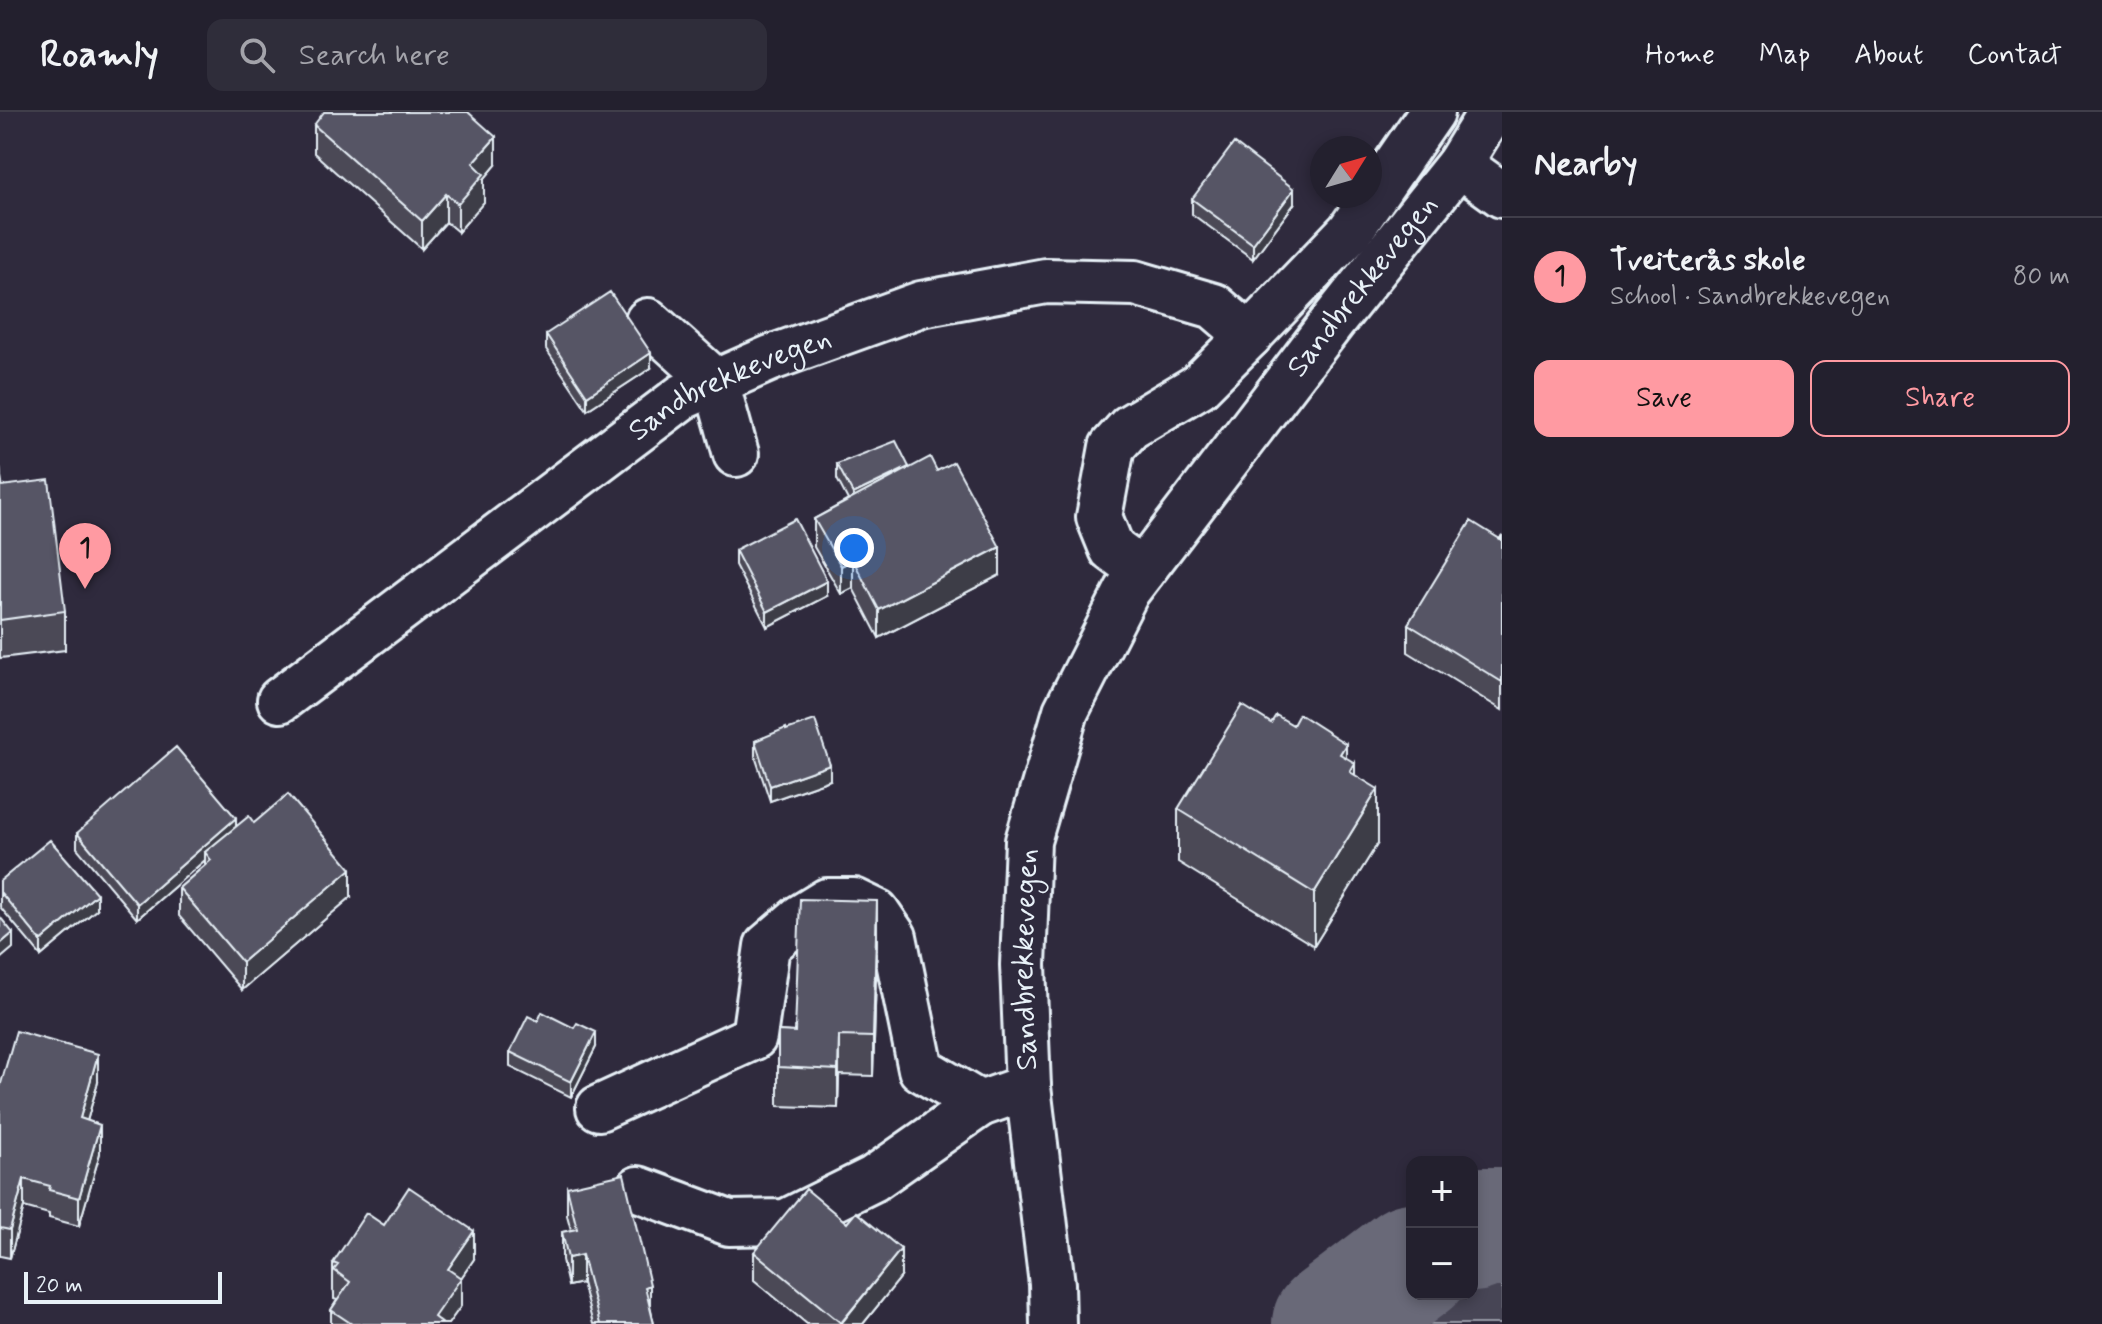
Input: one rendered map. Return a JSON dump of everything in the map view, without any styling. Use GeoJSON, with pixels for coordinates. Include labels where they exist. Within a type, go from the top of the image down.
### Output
{"type":"FeatureCollection","features":[{"type":"Feature","properties":{"kind":"street","name":"Sandbrekkevegen"},"geometry":{"type":"LineString","coordinates":[[1142,571],[1112,549],[1099,517],[1112,447],[1130,427],[1199,386],[1350,231],[1432,112]]}},
{"type":"Feature","properties":{"kind":"street","name":"Sandbrekkevegen"},"geometry":{"type":"LineString","coordinates":[[1053,1324],[1052,1284],[1028,1087],[1023,965],[1028,841],[1066,711],[1127,591],[1334,320],[1459,164],[1491,112]]}},
{"type":"Feature","properties":{"kind":"street"},"geometry":{"type":"LineString","coordinates":[[1459,164],[1502,195]]}},
{"type":"Feature","properties":{"kind":"street","name":"Sandbrekkevegen"},"geometry":{"type":"LineString","coordinates":[[280,700],[682,397],[771,358],[921,304],[1046,281],[1135,283],[1214,306],[1249,336]]}},
{"type":"Feature","properties":{"kind":"street"},"geometry":{"type":"LineString","coordinates":[[648,321],[716,382],[736,454]]}},
{"type":"Feature","properties":{"kind":"street","name":"Sandbrekkevegen"},"geometry":{"type":"LineString","coordinates":[[599,1108],[754,1037],[767,946],[801,917],[827,901],[854,901],[877,912],[894,937],[921,1069],[980,1104]]}},
{"type":"Feature","properties":{"kind":"street","name":"Sandbrekkevegen"},"geometry":{"type":"LineString","coordinates":[[638,1189],[729,1223],[786,1222],[873,1179],[980,1104],[1028,1087]]}},
{"type":"Feature","properties":{"kind":"shaded area"},"geometry":{"type":"Polygon","coordinates":[[[1502,1248],[1502,1324],[1403,1324],[1433,1300],[1478,1300],[1478,1266],[1502,1248]]]}},
{"type":"Feature","properties":{"kind":"building"},"geometry":{"type":"Polygon","coordinates":[[[324,112],[468,112],[496,137],[473,163],[484,174],[458,204],[446,194],[422,221],[314,125],[324,112]]]}},
{"type":"Feature","properties":{"kind":"building"},"geometry":{"type":"Polygon","coordinates":[[[1234,143],[1294,189],[1253,244],[1192,199],[1234,143]]]}},
{"type":"Feature","properties":{"kind":"building"},"geometry":{"type":"Polygon","coordinates":[[[610,292],[651,353],[587,396],[546,334],[610,292]]]}},
{"type":"Feature","properties":{"kind":"building"},"geometry":{"type":"Polygon","coordinates":[[[896,441],[909,467],[853,494],[837,464],[896,441]]]}},
{"type":"Feature","properties":{"kind":"building"},"geometry":{"type":"Polygon","coordinates":[[[930,457],[937,471],[954,462],[1000,547],[879,610],[853,560],[841,566],[814,519],[930,457]]]}},
{"type":"Feature","properties":{"kind":"building"},"geometry":{"type":"Polygon","coordinates":[[[0,467],[2,486],[49,480],[65,611],[0,620],[0,467]]]}},
{"type":"Feature","properties":{"kind":"building"},"geometry":{"type":"Polygon","coordinates":[[[795,519],[827,581],[767,612],[735,550],[795,519]]]}},
{"type":"Feature","properties":{"kind":"building"},"geometry":{"type":"Polygon","coordinates":[[[1471,521],[1500,539],[1502,535],[1502,682],[1408,624],[1471,521]]]}},
{"type":"Feature","properties":{"kind":"building"},"geometry":{"type":"Polygon","coordinates":[[[1242,705],[1271,723],[1276,715],[1293,725],[1299,714],[1346,744],[1340,754],[1355,763],[1350,772],[1378,789],[1314,893],[1178,809],[1242,705]]]}},
{"type":"Feature","properties":{"kind":"building"},"geometry":{"type":"Polygon","coordinates":[[[815,720],[830,765],[770,786],[755,741],[815,720]]]}},
{"type":"Feature","properties":{"kind":"building"},"geometry":{"type":"Polygon","coordinates":[[[176,747],[236,818],[137,904],[77,833],[176,747]]]}},
{"type":"Feature","properties":{"kind":"building"},"geometry":{"type":"Polygon","coordinates":[[[288,794],[351,869],[242,962],[179,888],[211,860],[205,852],[249,816],[254,823],[288,794]]]}},
{"type":"Feature","properties":{"kind":"building"},"geometry":{"type":"Polygon","coordinates":[[[50,840],[97,894],[41,941],[0,892],[0,881],[50,840]]]}},
{"type":"Feature","properties":{"kind":"building"},"geometry":{"type":"Polygon","coordinates":[[[800,899],[877,901],[873,1037],[839,1036],[838,1070],[778,1067],[778,1031],[795,1032],[800,899]]]}},
{"type":"Feature","properties":{"kind":"building"},"geometry":{"type":"Polygon","coordinates":[[[0,917],[13,933],[0,944],[0,917]]]}},
{"type":"Feature","properties":{"kind":"building"},"geometry":{"type":"Polygon","coordinates":[[[542,1012],[574,1028],[577,1023],[596,1032],[571,1082],[510,1052],[528,1016],[538,1021],[542,1012]]]}},
{"type":"Feature","properties":{"kind":"building"},"geometry":{"type":"Polygon","coordinates":[[[16,1031],[98,1054],[80,1118],[100,1125],[79,1198],[24,1179],[10,1230],[0,1228],[0,1087],[16,1031]]]}},
{"type":"Feature","properties":{"kind":"building"},"geometry":{"type":"Polygon","coordinates":[[[624,1174],[650,1285],[645,1287],[654,1324],[600,1324],[582,1255],[568,1258],[562,1232],[577,1229],[567,1187],[624,1174]]]}},
{"type":"Feature","properties":{"kind":"building"},"geometry":{"type":"Polygon","coordinates":[[[409,1187],[474,1231],[448,1269],[461,1278],[434,1317],[443,1324],[352,1324],[331,1310],[350,1282],[334,1270],[338,1265],[333,1263],[366,1213],[384,1225],[409,1187]]]}},
{"type":"Feature","properties":{"kind":"building"},"geometry":{"type":"Polygon","coordinates":[[[806,1189],[847,1223],[856,1212],[901,1249],[841,1323],[754,1252],[806,1189]]]}},
{"type":"Feature","properties":{"kind":"waterway"},"geometry":{"type":"LineString","coordinates":[[1478,1230],[1502,1227]]}},
{"type":"Feature","properties":{"kind":"waterway"},"geometry":{"type":"LineString","coordinates":[[1332,1324],[1406,1268]]}},
{"type":"Feature","properties":{"kind":"place","name":"Tveiterås skole"},"geometry":{"type":"Point","coordinates":[85,589]}}]}
